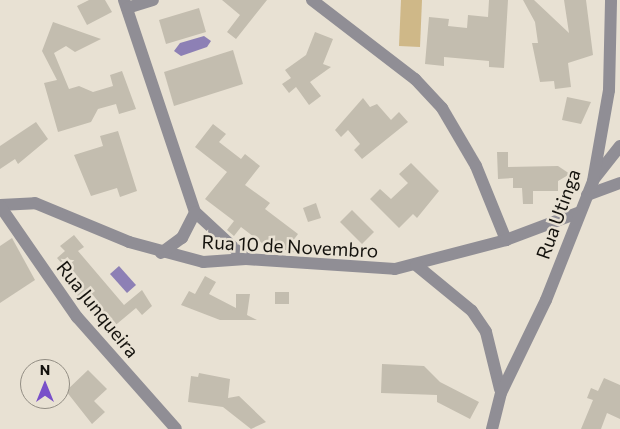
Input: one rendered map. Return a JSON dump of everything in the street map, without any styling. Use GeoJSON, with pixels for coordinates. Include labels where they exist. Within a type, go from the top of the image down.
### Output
{"type":"FeatureCollection","features":[{"type":"Feature","properties":{"kind":"street"},"geometry":{"type":"LineString","coordinates":[[153,0],[126,4],[195,212],[246,259]]}},
{"type":"Feature","properties":{"kind":"street"},"geometry":{"type":"LineString","coordinates":[[312,0],[415,79],[442,108],[476,166],[506,240]]}},
{"type":"Feature","properties":{"kind":"street","name":"Rua Utinga"},"geometry":{"type":"LineString","coordinates":[[492,429],[501,393],[546,300],[593,181],[609,90],[611,0]]}},
{"type":"Feature","properties":{"kind":"street"},"geometry":{"type":"LineString","coordinates":[[593,181],[620,146]]}},
{"type":"Feature","properties":{"kind":"street"},"geometry":{"type":"LineString","coordinates":[[587,195],[620,183]]}},
{"type":"Feature","properties":{"kind":"street","name":"Rua 10 de Novembro"},"geometry":{"type":"LineString","coordinates":[[0,206],[36,203],[161,253],[203,262],[246,259],[347,268],[416,265],[506,240],[580,212]]}},
{"type":"Feature","properties":{"kind":"street","name":"Rua Junqueira"},"geometry":{"type":"LineString","coordinates":[[0,206],[78,317],[176,429]]}},
{"type":"Feature","properties":{"kind":"street"},"geometry":{"type":"LineString","coordinates":[[161,253],[182,238],[195,212]]}},
{"type":"Feature","properties":{"kind":"street"},"geometry":{"type":"LineString","coordinates":[[416,265],[472,311],[486,332],[499,371],[501,393]]}},
{"type":"Feature","properties":{"kind":"shaded area"},"geometry":{"type":"Polygon","coordinates":[[[401,0],[422,0],[420,47],[399,46],[401,0]]]}},
{"type":"Feature","properties":{"kind":"shaded area"},"geometry":{"type":"Polygon","coordinates":[[[204,36],[211,41],[207,47],[181,56],[174,51],[180,43],[204,36]]]}},
{"type":"Feature","properties":{"kind":"shaded area"},"geometry":{"type":"Polygon","coordinates":[[[119,266],[136,285],[127,293],[110,274],[119,266]]]}},
{"type":"Feature","properties":{"kind":"building"},"geometry":{"type":"Polygon","coordinates":[[[89,0],[105,0],[112,12],[87,25],[77,6],[89,0]]]}},
{"type":"Feature","properties":{"kind":"building"},"geometry":{"type":"Polygon","coordinates":[[[222,0],[267,0],[236,39],[227,32],[240,15],[222,0]]]}},
{"type":"Feature","properties":{"kind":"building"},"geometry":{"type":"Polygon","coordinates":[[[489,0],[508,0],[504,68],[489,67],[489,61],[444,57],[444,66],[425,64],[429,17],[449,19],[448,26],[467,28],[468,15],[488,17],[489,0]]]}},
{"type":"Feature","properties":{"kind":"building"},"geometry":{"type":"Polygon","coordinates":[[[523,0],[534,0],[569,33],[564,0],[586,0],[593,55],[568,63],[571,87],[555,89],[554,81],[540,82],[532,43],[538,43],[535,22],[523,0]]]}},
{"type":"Feature","properties":{"kind":"building"},"geometry":{"type":"Polygon","coordinates":[[[199,8],[206,32],[166,44],[159,20],[199,8]]]}},
{"type":"Feature","properties":{"kind":"building"},"geometry":{"type":"Polygon","coordinates":[[[53,22],[101,39],[75,52],[66,46],[54,53],[69,89],[79,86],[93,92],[113,86],[110,75],[122,71],[136,109],[119,114],[116,104],[98,109],[91,122],[58,132],[44,83],[57,80],[42,51],[53,22]]]}},
{"type":"Feature","properties":{"kind":"building"},"geometry":{"type":"Polygon","coordinates":[[[315,32],[333,39],[323,64],[331,67],[310,82],[321,96],[309,105],[296,87],[289,93],[282,84],[291,78],[285,70],[306,55],[315,32]]]}},
{"type":"Feature","properties":{"kind":"building"},"geometry":{"type":"Polygon","coordinates":[[[233,50],[243,84],[174,106],[164,72],[233,50]]]}},
{"type":"Feature","properties":{"kind":"building"},"geometry":{"type":"Polygon","coordinates":[[[567,97],[591,102],[581,124],[562,120],[567,97]]]}},
{"type":"Feature","properties":{"kind":"building"},"geometry":{"type":"Polygon","coordinates":[[[363,98],[370,107],[377,104],[391,120],[399,112],[408,122],[362,159],[354,150],[360,144],[348,130],[341,137],[335,130],[363,98]]]}},
{"type":"Feature","properties":{"kind":"building"},"geometry":{"type":"Polygon","coordinates":[[[36,122],[48,139],[18,164],[15,159],[0,169],[0,146],[36,122]]]}},
{"type":"Feature","properties":{"kind":"building"},"geometry":{"type":"Polygon","coordinates":[[[213,124],[226,134],[219,142],[241,159],[245,154],[260,166],[245,185],[270,203],[265,209],[298,234],[292,242],[303,251],[300,254],[282,249],[275,253],[241,227],[234,236],[227,230],[234,221],[205,199],[227,172],[195,147],[213,124]]]}},
{"type":"Feature","properties":{"kind":"building"},"geometry":{"type":"Polygon","coordinates":[[[118,131],[137,191],[120,197],[117,188],[91,196],[74,155],[103,146],[100,136],[118,131]]]}},
{"type":"Feature","properties":{"kind":"building"},"geometry":{"type":"Polygon","coordinates":[[[497,152],[508,152],[508,167],[558,166],[570,174],[558,181],[558,191],[533,191],[533,204],[523,204],[522,188],[513,188],[513,178],[498,179],[497,152]]]}},
{"type":"Feature","properties":{"kind":"building"},"geometry":{"type":"Polygon","coordinates":[[[411,163],[439,191],[417,218],[413,214],[399,228],[370,199],[380,189],[391,199],[408,183],[399,174],[411,163]]]}},
{"type":"Feature","properties":{"kind":"building"},"geometry":{"type":"Polygon","coordinates":[[[316,203],[321,218],[308,222],[303,208],[316,203]]]}},
{"type":"Feature","properties":{"kind":"building"},"geometry":{"type":"Polygon","coordinates":[[[352,210],[374,232],[362,244],[340,222],[352,210]]]}},
{"type":"Feature","properties":{"kind":"building"},"geometry":{"type":"Polygon","coordinates":[[[74,235],[84,247],[78,251],[124,305],[142,290],[152,306],[142,315],[136,308],[112,328],[88,300],[84,303],[77,295],[84,289],[57,258],[65,251],[60,246],[74,235]]]}},
{"type":"Feature","properties":{"kind":"building"},"geometry":{"type":"Polygon","coordinates":[[[12,238],[35,280],[0,303],[0,246],[12,238]]]}},
{"type":"Feature","properties":{"kind":"building"},"geometry":{"type":"Polygon","coordinates":[[[205,276],[216,282],[209,294],[236,308],[236,294],[250,294],[247,315],[257,320],[220,320],[181,305],[189,291],[195,294],[205,276]]]}},
{"type":"Feature","properties":{"kind":"building"},"geometry":{"type":"Polygon","coordinates":[[[275,292],[289,292],[289,304],[275,304],[275,292]]]}},
{"type":"Feature","properties":{"kind":"building"},"geometry":{"type":"Polygon","coordinates":[[[382,364],[424,366],[440,382],[479,402],[470,419],[437,402],[437,395],[381,393],[382,364]]]}},
{"type":"Feature","properties":{"kind":"building"},"geometry":{"type":"Polygon","coordinates":[[[88,370],[107,389],[94,401],[105,412],[92,424],[70,396],[70,387],[88,370]]]}},
{"type":"Feature","properties":{"kind":"building"},"geometry":{"type":"Polygon","coordinates":[[[199,373],[230,379],[228,398],[239,396],[266,422],[251,429],[223,407],[188,402],[191,376],[198,377],[199,373]]]}},
{"type":"Feature","properties":{"kind":"building"},"geometry":{"type":"Polygon","coordinates":[[[604,378],[620,385],[620,419],[607,413],[601,429],[581,429],[593,400],[587,398],[591,388],[598,391],[604,378]]]}}]}
